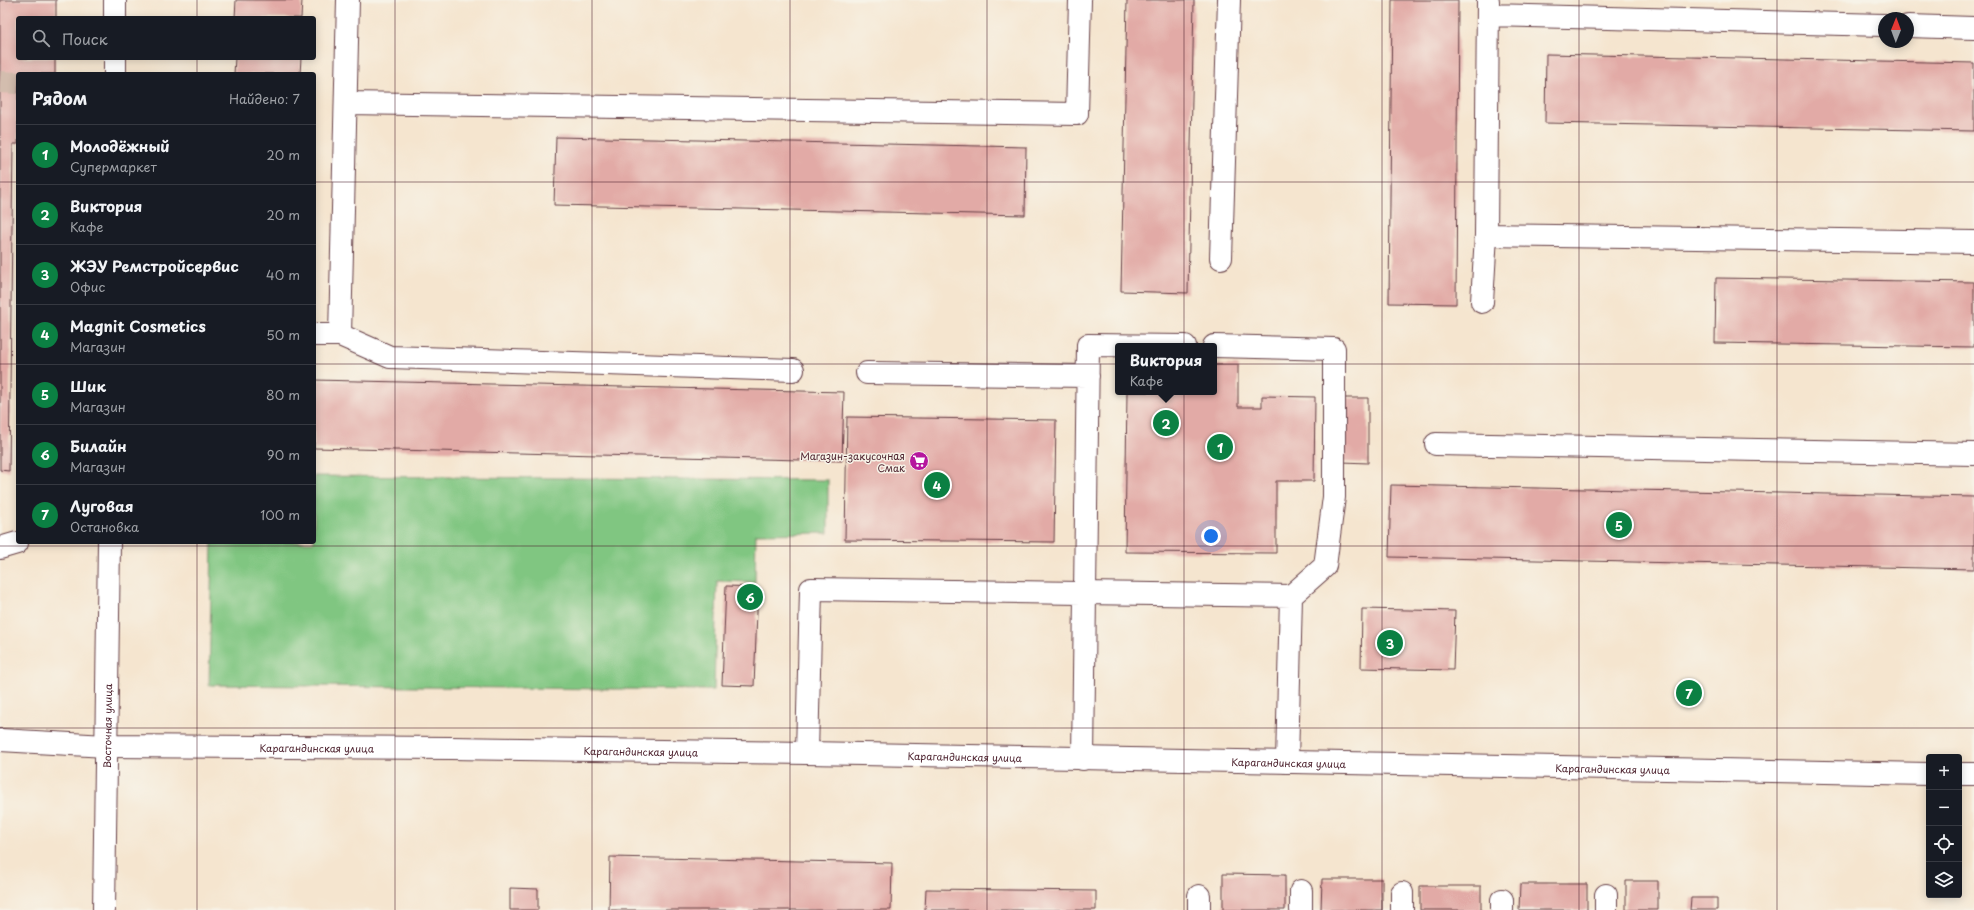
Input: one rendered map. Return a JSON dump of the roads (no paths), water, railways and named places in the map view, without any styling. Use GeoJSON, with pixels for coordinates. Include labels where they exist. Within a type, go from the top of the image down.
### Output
{"type":"FeatureCollection","features":[{"type":"Feature","properties":{"kind":"main road"},"geometry":{"type":"LineString","coordinates":[[115,0],[115,16]]}},
{"type":"Feature","properties":{"kind":"main road"},"geometry":{"type":"LineString","coordinates":[[340,335],[348,0]]}},
{"type":"Feature","properties":{"kind":"main road"},"geometry":{"type":"LineString","coordinates":[[346,103],[1077,114],[1080,0]]}},
{"type":"Feature","properties":{"kind":"main road"},"geometry":{"type":"LineString","coordinates":[[1221,258],[1229,0]]}},
{"type":"Feature","properties":{"kind":"main road"},"geometry":{"type":"LineString","coordinates":[[1482,302],[1486,235],[1488,7],[1878,26]]}},
{"type":"Feature","properties":{"kind":"main road"},"geometry":{"type":"LineString","coordinates":[[1914,26],[1974,28]]}},
{"type":"Feature","properties":{"kind":"main road"},"geometry":{"type":"LineString","coordinates":[[115,60],[115,72]]}},
{"type":"Feature","properties":{"kind":"main road"},"geometry":{"type":"LineString","coordinates":[[1486,235],[1974,242]]}},
{"type":"Feature","properties":{"kind":"main road"},"geometry":{"type":"LineString","coordinates":[[316,335],[340,335],[390,357],[793,370]]}},
{"type":"Feature","properties":{"kind":"main road"},"geometry":{"type":"LineString","coordinates":[[1083,759],[1088,345],[1115,345]]}},
{"type":"Feature","properties":{"kind":"main road"},"geometry":{"type":"LineString","coordinates":[[807,753],[811,589],[1292,596],[1325,566],[1334,496],[1334,349],[1217,346]]}},
{"type":"Feature","properties":{"kind":"main road"},"geometry":{"type":"LineString","coordinates":[[867,373],[1088,376]]}},
{"type":"Feature","properties":{"kind":"main road"},"geometry":{"type":"LineString","coordinates":[[1436,444],[1974,454]]}},
{"type":"Feature","properties":{"kind":"main road","name":"Восточная улица"},"geometry":{"type":"LineString","coordinates":[[104,910],[109,544]]}},
{"type":"Feature","properties":{"kind":"main road"},"geometry":{"type":"LineString","coordinates":[[1287,762],[1292,596]]}},
{"type":"Feature","properties":{"kind":"main road","name":"Карагандинская улица"},"geometry":{"type":"LineString","coordinates":[[0,740],[106,746],[451,748],[807,753],[1926,774]]}},
{"type":"Feature","properties":{"kind":"main road"},"geometry":{"type":"LineString","coordinates":[[1962,774],[1974,774]]}},
{"type":"Feature","properties":{"kind":"tunnel"},"geometry":{"type":"LineString","coordinates":[[0,82],[16,83]]}},
{"type":"Feature","properties":{"kind":"place","name":"Виктория"},"geometry":{"type":"Point","coordinates":[1166,423]}},
{"type":"Feature","properties":{"kind":"place","name":"Молодёжный"},"geometry":{"type":"Point","coordinates":[1220,447]}},
{"type":"Feature","properties":{"kind":"place","name":"Магазин-закусочная Смак"},"geometry":{"type":"Point","coordinates":[919,461]}},
{"type":"Feature","properties":{"kind":"place","name":"Magnit Cosmetics"},"geometry":{"type":"Point","coordinates":[937,485]}},
{"type":"Feature","properties":{"kind":"place","name":"Шик"},"geometry":{"type":"Point","coordinates":[1619,525]}},
{"type":"Feature","properties":{"kind":"place","name":"Билайн"},"geometry":{"type":"Point","coordinates":[750,597]}},
{"type":"Feature","properties":{"kind":"place","name":"ЖЭУ Ремстройсервис"},"geometry":{"type":"Point","coordinates":[1390,643]}},
{"type":"Feature","properties":{"kind":"place","name":"Луговая"},"geometry":{"type":"Point","coordinates":[1689,693]}}]}
